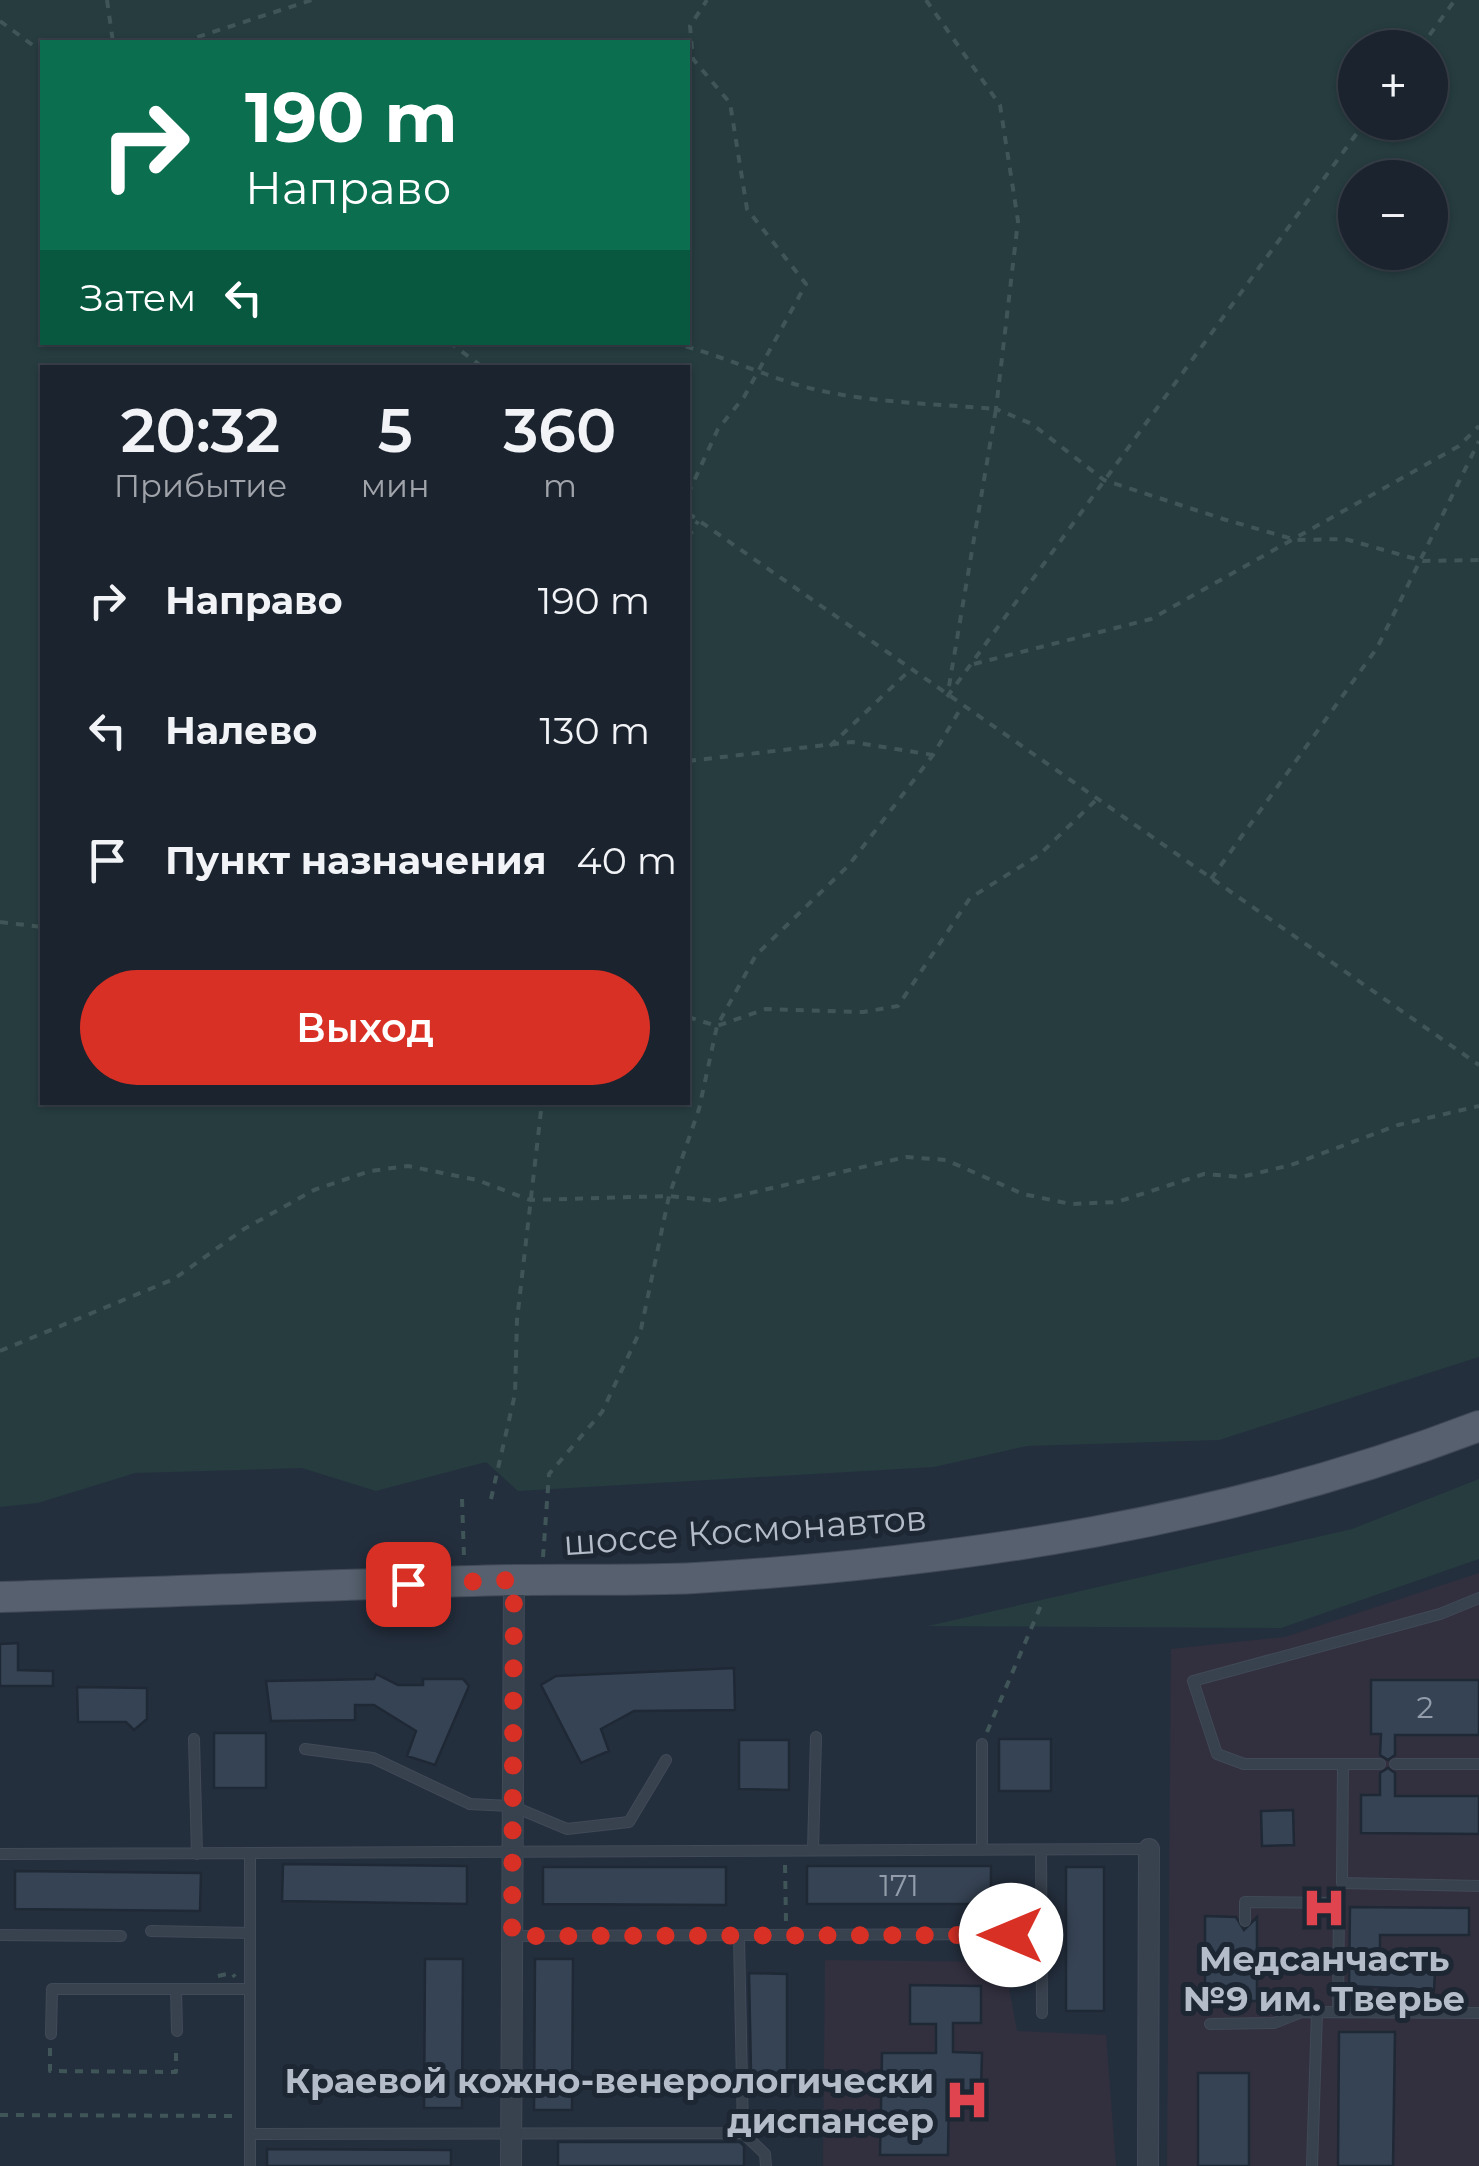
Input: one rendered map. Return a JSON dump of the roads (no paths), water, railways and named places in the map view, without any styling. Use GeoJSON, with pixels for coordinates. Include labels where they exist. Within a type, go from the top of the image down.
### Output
{"type":"FeatureCollection","features":[{"type":"Feature","properties":{"kind":"main road","name":"шоссе Космонавтов"},"geometry":{"type":"LineString","coordinates":[[0,1597],[519,1579],[692,1578],[839,1567],[1099,1532],[1267,1495],[1402,1456],[1479,1426]]}},
{"type":"Feature","properties":{"kind":"main road","name":"шоссе Космонавтов"},"geometry":{"type":"LineString","coordinates":[[0,1616],[519,1579],[840,1588],[1121,1549],[1270,1514],[1479,1448]]}},
{"type":"Feature","properties":{"kind":"street"},"geometry":{"type":"LineString","coordinates":[[511,2166],[512,1806],[519,1579]]}},
{"type":"Feature","properties":{"kind":"street"},"geometry":{"type":"LineString","coordinates":[[1148,2166],[1149,1849]]}},
{"type":"Feature","properties":{"kind":"lane"},"geometry":{"type":"LineString","coordinates":[[1380,1764],[1244,1764],[1217,1754],[1193,1681],[1440,1614],[1479,1598]]}},
{"type":"Feature","properties":{"kind":"lane"},"geometry":{"type":"LineString","coordinates":[[813,1850],[816,1737]]}},
{"type":"Feature","properties":{"kind":"lane"},"geometry":{"type":"LineString","coordinates":[[194,1739],[196,1854]]}},
{"type":"Feature","properties":{"kind":"lane"},"geometry":{"type":"LineString","coordinates":[[982,1744],[982,1850]]}},
{"type":"Feature","properties":{"kind":"lane"},"geometry":{"type":"LineString","coordinates":[[304,1748],[373,1758],[470,1804],[512,1806],[568,1830],[628,1822],[666,1760]]}},
{"type":"Feature","properties":{"kind":"lane"},"geometry":{"type":"LineString","coordinates":[[1342,1764],[1342,1883],[1479,1886]]}},
{"type":"Feature","properties":{"kind":"lane"},"geometry":{"type":"LineString","coordinates":[[1394,1764],[1479,1764]]}},
{"type":"Feature","properties":{"kind":"lane"},"geometry":{"type":"LineString","coordinates":[[0,1854],[1149,1849]]}},
{"type":"Feature","properties":{"kind":"lane"},"geometry":{"type":"LineString","coordinates":[[1041,1850],[1042,2013]]}},
{"type":"Feature","properties":{"kind":"lane"},"geometry":{"type":"LineString","coordinates":[[250,1853],[250,2166]]}},
{"type":"Feature","properties":{"kind":"lane"},"geometry":{"type":"LineString","coordinates":[[1245,1921],[1244,1902],[1339,1902],[1338,2012]]}},
{"type":"Feature","properties":{"kind":"lane"},"geometry":{"type":"LineString","coordinates":[[150,1931],[250,1933]]}},
{"type":"Feature","properties":{"kind":"lane"},"geometry":{"type":"LineString","coordinates":[[512,1936],[1041,1934]]}},
{"type":"Feature","properties":{"kind":"lane"},"geometry":{"type":"LineString","coordinates":[[0,1935],[121,1936]]}},
{"type":"Feature","properties":{"kind":"lane"},"geometry":{"type":"LineString","coordinates":[[739,1938],[743,2133]]}},
{"type":"Feature","properties":{"kind":"lane"},"geometry":{"type":"LineString","coordinates":[[51,2034],[52,1989],[250,1989]]}},
{"type":"Feature","properties":{"kind":"lane"},"geometry":{"type":"LineString","coordinates":[[176,1989],[177,2030]]}},
{"type":"Feature","properties":{"kind":"lane"},"geometry":{"type":"LineString","coordinates":[[1210,2024],[1274,2023],[1302,2012],[1479,2013]]}},
{"type":"Feature","properties":{"kind":"lane"},"geometry":{"type":"LineString","coordinates":[[1312,2166],[1318,2012]]}},
{"type":"Feature","properties":{"kind":"lane"},"geometry":{"type":"LineString","coordinates":[[250,2134],[743,2133],[765,2154],[766,2166]]}},
{"type":"Feature","properties":{"kind":"place","name":"Медсанчасть №9 им. Тверье"},"geometry":{"type":"Point","coordinates":[1324,1908]}},
{"type":"Feature","properties":{"kind":"place","name":"Краевой кожно-венерологически диспансер"},"geometry":{"type":"Point","coordinates":[967,2100]}}]}
